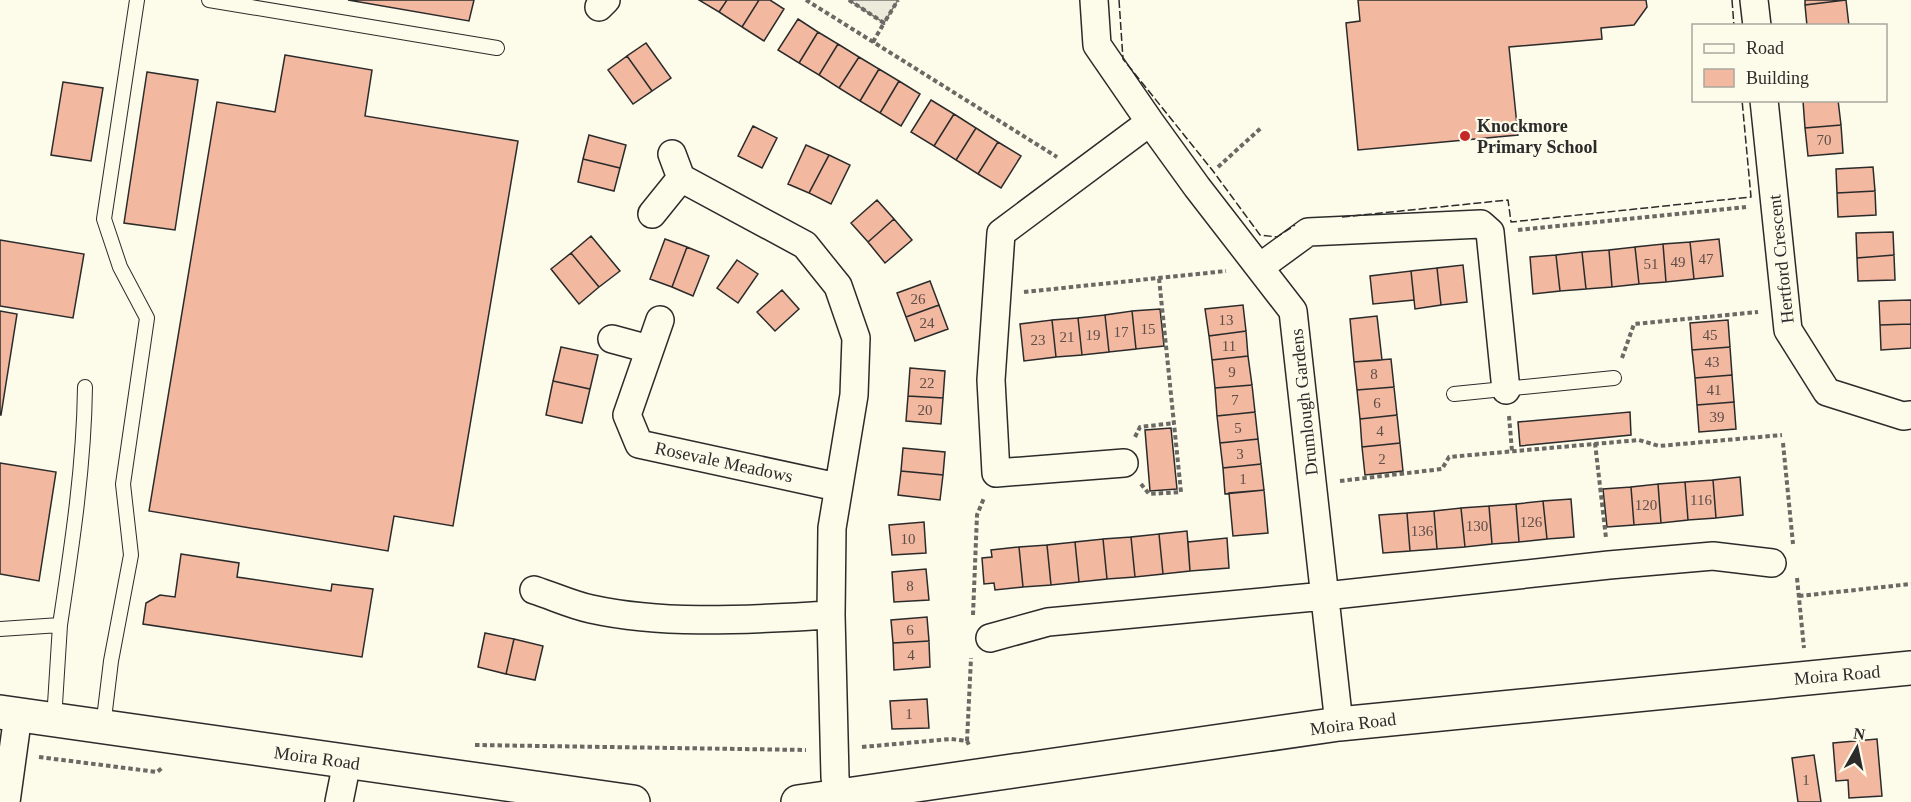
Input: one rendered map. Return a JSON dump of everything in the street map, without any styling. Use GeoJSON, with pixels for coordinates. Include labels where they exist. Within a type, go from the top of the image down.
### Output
{"type":"FeatureCollection","features":[{"type":"Feature","properties":{"kind":"highway","name":"Moira Road"},"geometry":{"type":"LineString","coordinates":[[798,802],[838,797],[877,797],[982,776],[1339,724],[1911,668]]}},
{"type":"Feature","properties":{"kind":"highway","name":"Moira Road"},"geometry":{"type":"LineString","coordinates":[[9,714],[633,802]]}},
{"type":"Feature","properties":{"kind":"street","name":"Drumlough Gardens"},"geometry":{"type":"LineString","coordinates":[[1094,0],[1097,45],[1197,186],[1293,311],[1339,724]]}},
{"type":"Feature","properties":{"kind":"street"},"geometry":{"type":"LineString","coordinates":[[1754,0],[1757,24]]}},
{"type":"Feature","properties":{"kind":"street","name":"Hertford Crescent"},"geometry":{"type":"LineString","coordinates":[[1764,102],[1788,330],[1827,392],[1903,416],[1911,416]]}},
{"type":"Feature","properties":{"kind":"street"},"geometry":{"type":"LineString","coordinates":[[1124,463],[996,473],[991,380],[1001,233],[1150,122]]}},
{"type":"Feature","properties":{"kind":"street"},"geometry":{"type":"LineString","coordinates":[[652,214],[677,166],[805,245],[838,286],[856,338],[854,395],[832,528],[834,750],[838,797]]}},
{"type":"Feature","properties":{"kind":"street"},"geometry":{"type":"LineString","coordinates":[[1260,267],[1308,232],[1481,224],[1490,232],[1506,390]]}},
{"type":"Feature","properties":{"kind":"street","name":"Rosevale Meadows"},"geometry":{"type":"LineString","coordinates":[[660,320],[627,415],[639,444],[837,487]]}},
{"type":"Feature","properties":{"kind":"street"},"geometry":{"type":"LineString","coordinates":[[612,339],[649,349]]}},
{"type":"Feature","properties":{"kind":"street"},"geometry":{"type":"LineString","coordinates":[[978,636],[1048,622],[1325,596],[1609,564],[1713,556],[1772,563]]}},
{"type":"Feature","properties":{"kind":"street"},"geometry":{"type":"LineString","coordinates":[[534,590],[591,609],[654,618],[745,619],[831,615]]}},
{"type":"Feature","properties":{"kind":"street"},"geometry":{"type":"LineString","coordinates":[[6,802],[9,714]]}},
{"type":"Feature","properties":{"kind":"street"},"geometry":{"type":"LineString","coordinates":[[339,802],[347,762]]}},
{"type":"Feature","properties":{"kind":"lane"},"geometry":{"type":"LineString","coordinates":[[103,727],[111,661],[131,555],[123,484],[147,318],[120,267],[104,219],[137,0]]}},
{"type":"Feature","properties":{"kind":"lane"},"geometry":{"type":"LineString","coordinates":[[209,0],[497,48]]}},
{"type":"Feature","properties":{"kind":"lane"},"geometry":{"type":"LineString","coordinates":[[1454,394],[1614,378]]}},
{"type":"Feature","properties":{"kind":"lane"},"geometry":{"type":"LineString","coordinates":[[54,720],[60,625],[82,464],[85,387]]}},
{"type":"Feature","properties":{"kind":"lane"},"geometry":{"type":"LineString","coordinates":[[0,629],[60,625]]}},
{"type":"Feature","properties":{"kind":"path"},"geometry":{"type":"LineString","coordinates":[[806,0],[1081,172]]}},
{"type":"Feature","properties":{"kind":"path"},"geometry":{"type":"LineString","coordinates":[[849,0],[884,23]]}},
{"type":"Feature","properties":{"kind":"path"},"geometry":{"type":"LineString","coordinates":[[873,42],[898,0]]}},
{"type":"Feature","properties":{"kind":"path"},"geometry":{"type":"LineString","coordinates":[[1197,186],[1262,127]]}},
{"type":"Feature","properties":{"kind":"path"},"geometry":{"type":"LineString","coordinates":[[1490,232],[1775,204]]}},
{"type":"Feature","properties":{"kind":"path"},"geometry":{"type":"LineString","coordinates":[[997,295],[1260,267]]}},
{"type":"Feature","properties":{"kind":"path"},"geometry":{"type":"LineString","coordinates":[[1159,278],[1174,423],[1181,492],[1149,494],[1124,463],[1140,427],[1174,423]]}},
{"type":"Feature","properties":{"kind":"path"},"geometry":{"type":"LineString","coordinates":[[1614,378],[1634,324],[1786,309]]}},
{"type":"Feature","properties":{"kind":"path"},"geometry":{"type":"LineString","coordinates":[[1313,484],[1442,470],[1449,457],[1640,440],[1659,446],[1782,435]]}},
{"type":"Feature","properties":{"kind":"path"},"geometry":{"type":"LineString","coordinates":[[1595,443],[1609,564]]}},
{"type":"Feature","properties":{"kind":"path"},"geometry":{"type":"LineString","coordinates":[[982,776],[967,741],[978,636],[976,514],[996,473]]}},
{"type":"Feature","properties":{"kind":"path"},"geometry":{"type":"LineString","coordinates":[[1799,596],[1911,584]]}},
{"type":"Feature","properties":{"kind":"path"},"geometry":{"type":"LineString","coordinates":[[475,745],[834,750],[951,739],[967,741]]}},
{"type":"Feature","properties":{"kind":"shaded area"},"geometry":{"type":"Polygon","coordinates":[[[849,0],[898,0],[884,23],[849,0]]]}},
{"type":"Feature","properties":{"kind":"building"},"geometry":{"type":"Polygon","coordinates":[[[348,0],[474,0],[469,21],[348,0]]]}},
{"type":"Feature","properties":{"kind":"building"},"geometry":{"type":"Polygon","coordinates":[[[699,0],[727,0],[719,12],[699,0]]]}},
{"type":"Feature","properties":{"kind":"building"},"geometry":{"type":"Polygon","coordinates":[[[727,0],[759,0],[742,27],[719,12],[727,0]]]}},
{"type":"Feature","properties":{"kind":"building"},"geometry":{"type":"Polygon","coordinates":[[[759,0],[770,0],[784,9],[764,41],[742,27],[759,0]]]}},
{"type":"Feature","properties":{"kind":"building","name":"Knockmore Primary School"},"geometry":{"type":"Polygon","coordinates":[[[1358,0],[1646,0],[1647,7],[1634,25],[1601,28],[1602,39],[1509,47],[1518,135],[1358,150],[1346,23],[1360,21],[1358,0]]]}},
{"type":"Feature","properties":{"kind":"building"},"geometry":{"type":"Polygon","coordinates":[[[1805,0],[1846,0],[1805,5],[1805,0]]]}},
{"type":"Feature","properties":{"kind":"building"},"geometry":{"type":"Polygon","coordinates":[[[1846,0],[1849,24],[1807,24],[1805,5],[1846,0]]]}},
{"type":"Feature","properties":{"kind":"building"},"geometry":{"type":"Polygon","coordinates":[[[798,19],[818,32],[799,63],[778,50],[798,19]]]}},
{"type":"Feature","properties":{"kind":"building"},"geometry":{"type":"Polygon","coordinates":[[[818,32],[838,44],[819,75],[799,63],[818,32]]]}},
{"type":"Feature","properties":{"kind":"building"},"geometry":{"type":"Polygon","coordinates":[[[646,43],[671,78],[652,91],[627,56],[646,43]]]}},
{"type":"Feature","properties":{"kind":"building"},"geometry":{"type":"Polygon","coordinates":[[[838,44],[859,57],[839,88],[819,75],[838,44]]]}},
{"type":"Feature","properties":{"kind":"building"},"geometry":{"type":"Polygon","coordinates":[[[285,55],[372,70],[365,116],[518,141],[453,526],[394,516],[388,551],[149,511],[217,102],[275,112],[285,55]]]}},
{"type":"Feature","properties":{"kind":"building"},"geometry":{"type":"Polygon","coordinates":[[[627,56],[652,91],[633,104],[608,70],[627,56]]]}},
{"type":"Feature","properties":{"kind":"building"},"geometry":{"type":"Polygon","coordinates":[[[859,57],[879,69],[860,101],[839,88],[859,57]]]}},
{"type":"Feature","properties":{"kind":"building"},"geometry":{"type":"Polygon","coordinates":[[[879,69],[899,81],[880,113],[860,101],[879,69]]]}},
{"type":"Feature","properties":{"kind":"building"},"geometry":{"type":"Polygon","coordinates":[[[147,72],[198,80],[175,230],[124,223],[147,72]]]}},
{"type":"Feature","properties":{"kind":"building"},"geometry":{"type":"Polygon","coordinates":[[[899,81],[920,94],[901,126],[880,113],[899,81]]]}},
{"type":"Feature","properties":{"kind":"building"},"geometry":{"type":"Polygon","coordinates":[[[63,82],[103,88],[91,161],[51,155],[63,82]]]}},
{"type":"Feature","properties":{"kind":"building"},"geometry":{"type":"Polygon","coordinates":[[[931,100],[954,114],[934,146],[911,132],[931,100]]]}},
{"type":"Feature","properties":{"kind":"building"},"geometry":{"type":"Polygon","coordinates":[[[1803,102],[1838,102],[1841,125],[1805,128],[1803,102]]]}},
{"type":"Feature","properties":{"kind":"building"},"geometry":{"type":"Polygon","coordinates":[[[954,114],[976,128],[956,160],[934,146],[954,114]]]}},
{"type":"Feature","properties":{"kind":"building"},"geometry":{"type":"Polygon","coordinates":[[[1841,125],[1843,153],[1808,156],[1805,128],[1841,125]]]}},
{"type":"Feature","properties":{"kind":"building"},"geometry":{"type":"Polygon","coordinates":[[[753,126],[777,138],[762,168],[738,156],[753,126]]]}},
{"type":"Feature","properties":{"kind":"building"},"geometry":{"type":"Polygon","coordinates":[[[976,128],[998,142],[978,174],[956,160],[976,128]]]}},
{"type":"Feature","properties":{"kind":"building"},"geometry":{"type":"Polygon","coordinates":[[[589,135],[626,145],[620,168],[583,159],[589,135]]]}},
{"type":"Feature","properties":{"kind":"building"},"geometry":{"type":"Polygon","coordinates":[[[998,142],[1021,156],[1001,188],[978,174],[998,142]]]}},
{"type":"Feature","properties":{"kind":"building"},"geometry":{"type":"Polygon","coordinates":[[[806,145],[829,155],[809,193],[788,184],[806,145]]]}},
{"type":"Feature","properties":{"kind":"building"},"geometry":{"type":"Polygon","coordinates":[[[829,155],[850,165],[831,204],[809,193],[829,155]]]}},
{"type":"Feature","properties":{"kind":"building"},"geometry":{"type":"Polygon","coordinates":[[[583,159],[620,168],[614,191],[578,182],[583,159]]]}},
{"type":"Feature","properties":{"kind":"building"},"geometry":{"type":"Polygon","coordinates":[[[1873,167],[1875,191],[1837,193],[1836,169],[1873,167]]]}},
{"type":"Feature","properties":{"kind":"building"},"geometry":{"type":"Polygon","coordinates":[[[1875,191],[1876,215],[1838,217],[1837,193],[1875,191]]]}},
{"type":"Feature","properties":{"kind":"building"},"geometry":{"type":"Polygon","coordinates":[[[877,200],[894,219],[868,242],[851,223],[877,200]]]}},
{"type":"Feature","properties":{"kind":"building"},"geometry":{"type":"Polygon","coordinates":[[[894,219],[912,240],[885,263],[868,242],[894,219]]]}},
{"type":"Feature","properties":{"kind":"building"},"geometry":{"type":"Polygon","coordinates":[[[1893,232],[1894,255],[1857,258],[1856,233],[1893,232]]]}},
{"type":"Feature","properties":{"kind":"building"},"geometry":{"type":"Polygon","coordinates":[[[591,236],[620,271],[599,287],[571,253],[591,236]]]}},
{"type":"Feature","properties":{"kind":"building"},"geometry":{"type":"Polygon","coordinates":[[[665,239],[687,247],[672,287],[650,279],[665,239]]]}},
{"type":"Feature","properties":{"kind":"building"},"geometry":{"type":"Polygon","coordinates":[[[1719,239],[1723,276],[1694,279],[1690,242],[1719,239]]]}},
{"type":"Feature","properties":{"kind":"building"},"geometry":{"type":"Polygon","coordinates":[[[0,240],[84,254],[73,318],[0,306],[0,240]]]}},
{"type":"Feature","properties":{"kind":"building"},"geometry":{"type":"Polygon","coordinates":[[[1690,242],[1694,279],[1666,282],[1663,244],[1690,242]]]}},
{"type":"Feature","properties":{"kind":"building"},"geometry":{"type":"Polygon","coordinates":[[[1663,244],[1666,282],[1639,284],[1635,247],[1663,244]]]}},
{"type":"Feature","properties":{"kind":"building"},"geometry":{"type":"Polygon","coordinates":[[[687,247],[709,256],[693,296],[672,287],[687,247]]]}},
{"type":"Feature","properties":{"kind":"building"},"geometry":{"type":"Polygon","coordinates":[[[1635,247],[1639,284],[1612,287],[1609,250],[1635,247]]]}},
{"type":"Feature","properties":{"kind":"building"},"geometry":{"type":"Polygon","coordinates":[[[1609,250],[1612,287],[1586,289],[1582,252],[1609,250]]]}},
{"type":"Feature","properties":{"kind":"building"},"geometry":{"type":"Polygon","coordinates":[[[1582,252],[1586,289],[1560,291],[1556,255],[1582,252]]]}},
{"type":"Feature","properties":{"kind":"building"},"geometry":{"type":"Polygon","coordinates":[[[571,253],[599,287],[579,304],[551,269],[571,253]]]}},
{"type":"Feature","properties":{"kind":"building"},"geometry":{"type":"Polygon","coordinates":[[[1556,255],[1560,291],[1533,294],[1530,257],[1556,255]]]}},
{"type":"Feature","properties":{"kind":"building"},"geometry":{"type":"Polygon","coordinates":[[[1894,255],[1895,280],[1858,281],[1857,258],[1894,255]]]}},
{"type":"Feature","properties":{"kind":"building"},"geometry":{"type":"Polygon","coordinates":[[[737,260],[758,274],[738,303],[717,288],[737,260]]]}},
{"type":"Feature","properties":{"kind":"building"},"geometry":{"type":"Polygon","coordinates":[[[1463,265],[1467,302],[1441,305],[1437,268],[1463,265]]]}},
{"type":"Feature","properties":{"kind":"building"},"geometry":{"type":"Polygon","coordinates":[[[1437,268],[1441,305],[1415,309],[1411,271],[1437,268]]]}},
{"type":"Feature","properties":{"kind":"building"},"geometry":{"type":"Polygon","coordinates":[[[1411,271],[1414,300],[1373,304],[1370,276],[1411,271]]]}},
{"type":"Feature","properties":{"kind":"building"},"geometry":{"type":"Polygon","coordinates":[[[930,281],[939,305],[906,317],[897,293],[930,281]]]}},
{"type":"Feature","properties":{"kind":"building"},"geometry":{"type":"Polygon","coordinates":[[[782,290],[799,309],[775,331],[757,312],[782,290]]]}},
{"type":"Feature","properties":{"kind":"building"},"geometry":{"type":"Polygon","coordinates":[[[1911,300],[1911,324],[1880,325],[1879,301],[1911,300]]]}},
{"type":"Feature","properties":{"kind":"building"},"geometry":{"type":"Polygon","coordinates":[[[939,305],[948,329],[915,341],[906,317],[939,305]]]}},
{"type":"Feature","properties":{"kind":"building"},"geometry":{"type":"Polygon","coordinates":[[[1243,305],[1246,331],[1209,336],[1205,309],[1243,305]]]}},
{"type":"Feature","properties":{"kind":"building"},"geometry":{"type":"Polygon","coordinates":[[[1160,309],[1164,346],[1136,349],[1132,311],[1160,309]]]}},
{"type":"Feature","properties":{"kind":"building"},"geometry":{"type":"Polygon","coordinates":[[[0,311],[17,314],[1,415],[0,415],[0,311]]]}},
{"type":"Feature","properties":{"kind":"building"},"geometry":{"type":"Polygon","coordinates":[[[1132,311],[1136,349],[1109,352],[1105,315],[1132,311]]]}},
{"type":"Feature","properties":{"kind":"building"},"geometry":{"type":"Polygon","coordinates":[[[1105,315],[1109,352],[1082,355],[1078,318],[1105,315]]]}},
{"type":"Feature","properties":{"kind":"building"},"geometry":{"type":"Polygon","coordinates":[[[1377,316],[1382,360],[1354,362],[1350,319],[1377,316]]]}},
{"type":"Feature","properties":{"kind":"building"},"geometry":{"type":"Polygon","coordinates":[[[1078,318],[1082,355],[1056,357],[1052,320],[1078,318]]]}},
{"type":"Feature","properties":{"kind":"building"},"geometry":{"type":"Polygon","coordinates":[[[1052,320],[1056,357],[1024,361],[1020,324],[1052,320]]]}},
{"type":"Feature","properties":{"kind":"building"},"geometry":{"type":"Polygon","coordinates":[[[1728,320],[1730,347],[1692,350],[1690,323],[1728,320]]]}},
{"type":"Feature","properties":{"kind":"building"},"geometry":{"type":"Polygon","coordinates":[[[1911,324],[1911,348],[1881,350],[1880,325],[1911,324]]]}},
{"type":"Feature","properties":{"kind":"building"},"geometry":{"type":"Polygon","coordinates":[[[1246,331],[1248,356],[1212,360],[1209,336],[1246,331]]]}},
{"type":"Feature","properties":{"kind":"building"},"geometry":{"type":"Polygon","coordinates":[[[561,347],[598,355],[590,389],[553,381],[561,347]]]}},
{"type":"Feature","properties":{"kind":"building"},"geometry":{"type":"Polygon","coordinates":[[[1730,347],[1732,375],[1695,378],[1692,350],[1730,347]]]}},
{"type":"Feature","properties":{"kind":"building"},"geometry":{"type":"Polygon","coordinates":[[[1248,356],[1252,385],[1215,388],[1212,360],[1248,356]]]}},
{"type":"Feature","properties":{"kind":"building"},"geometry":{"type":"Polygon","coordinates":[[[1391,359],[1394,387],[1357,390],[1354,362],[1391,359]]]}},
{"type":"Feature","properties":{"kind":"building"},"geometry":{"type":"Polygon","coordinates":[[[910,368],[945,371],[943,398],[908,396],[910,368]]]}},
{"type":"Feature","properties":{"kind":"building"},"geometry":{"type":"Polygon","coordinates":[[[1732,375],[1734,402],[1697,405],[1695,378],[1732,375]]]}},
{"type":"Feature","properties":{"kind":"building"},"geometry":{"type":"Polygon","coordinates":[[[553,381],[590,389],[582,423],[546,415],[553,381]]]}},
{"type":"Feature","properties":{"kind":"building"},"geometry":{"type":"Polygon","coordinates":[[[1252,385],[1255,412],[1217,416],[1215,388],[1252,385]]]}},
{"type":"Feature","properties":{"kind":"building"},"geometry":{"type":"Polygon","coordinates":[[[1394,387],[1397,415],[1360,419],[1357,390],[1394,387]]]}},
{"type":"Feature","properties":{"kind":"building"},"geometry":{"type":"Polygon","coordinates":[[[908,396],[943,398],[941,424],[906,421],[908,396]]]}},
{"type":"Feature","properties":{"kind":"building"},"geometry":{"type":"Polygon","coordinates":[[[1734,402],[1736,429],[1699,432],[1697,405],[1734,402]]]}},
{"type":"Feature","properties":{"kind":"building"},"geometry":{"type":"Polygon","coordinates":[[[1255,412],[1258,439],[1220,443],[1217,416],[1255,412]]]}},
{"type":"Feature","properties":{"kind":"building"},"geometry":{"type":"Polygon","coordinates":[[[1630,412],[1631,435],[1520,446],[1518,422],[1630,412]]]}},
{"type":"Feature","properties":{"kind":"building"},"geometry":{"type":"Polygon","coordinates":[[[1397,415],[1400,443],[1362,447],[1360,419],[1397,415]]]}},
{"type":"Feature","properties":{"kind":"building"},"geometry":{"type":"Polygon","coordinates":[[[1171,428],[1177,489],[1150,491],[1145,430],[1171,428]]]}},
{"type":"Feature","properties":{"kind":"building"},"geometry":{"type":"Polygon","coordinates":[[[1258,439],[1261,464],[1223,468],[1220,443],[1258,439]]]}},
{"type":"Feature","properties":{"kind":"building"},"geometry":{"type":"Polygon","coordinates":[[[1400,443],[1403,471],[1365,475],[1362,447],[1400,443]]]}},
{"type":"Feature","properties":{"kind":"building"},"geometry":{"type":"Polygon","coordinates":[[[903,448],[945,452],[943,475],[901,471],[903,448]]]}},
{"type":"Feature","properties":{"kind":"building"},"geometry":{"type":"Polygon","coordinates":[[[0,463],[56,472],[39,581],[0,574],[0,463]]]}},
{"type":"Feature","properties":{"kind":"building"},"geometry":{"type":"Polygon","coordinates":[[[1261,464],[1264,490],[1225,494],[1223,468],[1261,464]]]}},
{"type":"Feature","properties":{"kind":"building"},"geometry":{"type":"Polygon","coordinates":[[[901,471],[943,475],[940,500],[898,495],[901,471]]]}},
{"type":"Feature","properties":{"kind":"building"},"geometry":{"type":"Polygon","coordinates":[[[1740,477],[1743,515],[1716,518],[1713,480],[1740,477]]]}},
{"type":"Feature","properties":{"kind":"building"},"geometry":{"type":"Polygon","coordinates":[[[1713,480],[1716,518],[1688,520],[1685,482],[1713,480]]]}},
{"type":"Feature","properties":{"kind":"building"},"geometry":{"type":"Polygon","coordinates":[[[1685,482],[1688,520],[1661,523],[1658,484],[1685,482]]]}},
{"type":"Feature","properties":{"kind":"building"},"geometry":{"type":"Polygon","coordinates":[[[1658,484],[1661,523],[1634,525],[1631,487],[1658,484]]]}},
{"type":"Feature","properties":{"kind":"building"},"geometry":{"type":"Polygon","coordinates":[[[1631,487],[1634,525],[1607,527],[1603,489],[1631,487]]]}},
{"type":"Feature","properties":{"kind":"building"},"geometry":{"type":"Polygon","coordinates":[[[1264,490],[1268,533],[1233,536],[1229,493],[1264,490]]]}},
{"type":"Feature","properties":{"kind":"building"},"geometry":{"type":"Polygon","coordinates":[[[1571,499],[1574,537],[1547,539],[1543,501],[1571,499]]]}},
{"type":"Feature","properties":{"kind":"building"},"geometry":{"type":"Polygon","coordinates":[[[1543,501],[1547,539],[1519,542],[1516,504],[1543,501]]]}},
{"type":"Feature","properties":{"kind":"building"},"geometry":{"type":"Polygon","coordinates":[[[1516,504],[1519,542],[1492,544],[1489,506],[1516,504]]]}},
{"type":"Feature","properties":{"kind":"building"},"geometry":{"type":"Polygon","coordinates":[[[1489,506],[1492,544],[1465,547],[1461,508],[1489,506]]]}},
{"type":"Feature","properties":{"kind":"building"},"geometry":{"type":"Polygon","coordinates":[[[1461,508],[1465,547],[1437,549],[1434,511],[1461,508]]]}},
{"type":"Feature","properties":{"kind":"building"},"geometry":{"type":"Polygon","coordinates":[[[1434,511],[1437,549],[1410,551],[1407,513],[1434,511]]]}},
{"type":"Feature","properties":{"kind":"building"},"geometry":{"type":"Polygon","coordinates":[[[1407,513],[1410,551],[1383,553],[1379,515],[1407,513]]]}},
{"type":"Feature","properties":{"kind":"building"},"geometry":{"type":"Polygon","coordinates":[[[924,522],[926,553],[892,555],[889,525],[924,522]]]}},
{"type":"Feature","properties":{"kind":"building"},"geometry":{"type":"Polygon","coordinates":[[[1187,531],[1190,571],[1163,574],[1159,534],[1187,531]]]}},
{"type":"Feature","properties":{"kind":"building"},"geometry":{"type":"Polygon","coordinates":[[[1159,534],[1163,574],[1135,577],[1131,537],[1159,534]]]}},
{"type":"Feature","properties":{"kind":"building"},"geometry":{"type":"Polygon","coordinates":[[[1131,537],[1135,577],[1107,579],[1103,539],[1131,537]]]}},
{"type":"Feature","properties":{"kind":"building"},"geometry":{"type":"Polygon","coordinates":[[[1227,538],[1229,568],[1190,571],[1188,542],[1227,538]]]}},
{"type":"Feature","properties":{"kind":"building"},"geometry":{"type":"Polygon","coordinates":[[[1103,539],[1107,579],[1079,582],[1075,542],[1103,539]]]}},
{"type":"Feature","properties":{"kind":"building"},"geometry":{"type":"Polygon","coordinates":[[[1075,542],[1079,582],[1051,585],[1047,545],[1075,542]]]}},
{"type":"Feature","properties":{"kind":"building"},"geometry":{"type":"Polygon","coordinates":[[[1047,545],[1051,585],[1023,587],[1019,547],[1047,545]]]}},
{"type":"Feature","properties":{"kind":"building"},"geometry":{"type":"Polygon","coordinates":[[[1019,547],[1023,587],[995,590],[994,583],[984,584],[982,558],[992,557],[991,550],[1019,547]]]}},
{"type":"Feature","properties":{"kind":"building"},"geometry":{"type":"Polygon","coordinates":[[[181,554],[239,563],[237,577],[331,591],[332,584],[373,589],[362,657],[143,624],[146,603],[160,595],[175,597],[181,554]]]}},
{"type":"Feature","properties":{"kind":"building"},"geometry":{"type":"Polygon","coordinates":[[[926,569],[929,600],[894,602],[892,572],[926,569]]]}},
{"type":"Feature","properties":{"kind":"building"},"geometry":{"type":"Polygon","coordinates":[[[927,617],[929,641],[893,643],[891,620],[927,617]]]}},
{"type":"Feature","properties":{"kind":"building"},"geometry":{"type":"Polygon","coordinates":[[[485,633],[514,639],[506,674],[478,667],[485,633]]]}},
{"type":"Feature","properties":{"kind":"building"},"geometry":{"type":"Polygon","coordinates":[[[514,639],[543,646],[535,680],[506,674],[514,639]]]}},
{"type":"Feature","properties":{"kind":"building"},"geometry":{"type":"Polygon","coordinates":[[[929,641],[930,667],[894,670],[893,643],[929,641]]]}},
{"type":"Feature","properties":{"kind":"building"},"geometry":{"type":"Polygon","coordinates":[[[927,699],[929,728],[892,729],[890,701],[927,699]]]}},
{"type":"Feature","properties":{"kind":"building"},"geometry":{"type":"Polygon","coordinates":[[[1877,739],[1882,796],[1849,798],[1848,780],[1836,781],[1833,743],[1877,739]]]}},
{"type":"Feature","properties":{"kind":"building"},"geometry":{"type":"Polygon","coordinates":[[[1814,755],[1821,802],[1798,802],[1792,758],[1814,755]]]}},
{"type":"Feature","properties":{"kind":"fence"},"geometry":{"type":"LineString","coordinates":[[1119,0],[1123,59],[1213,171],[1260,235],[1277,237],[1295,225]]}},
{"type":"Feature","properties":{"kind":"fence"},"geometry":{"type":"LineString","coordinates":[[1732,0],[1734,24]]}},
{"type":"Feature","properties":{"kind":"fence"},"geometry":{"type":"LineString","coordinates":[[1342,217],[1508,200],[1511,222],[1751,197],[1742,102]]}},
{"type":"Feature","properties":{"kind":"place","name":"Knockmore Primary School"},"geometry":{"type":"Point","coordinates":[1465,136]}}]}
